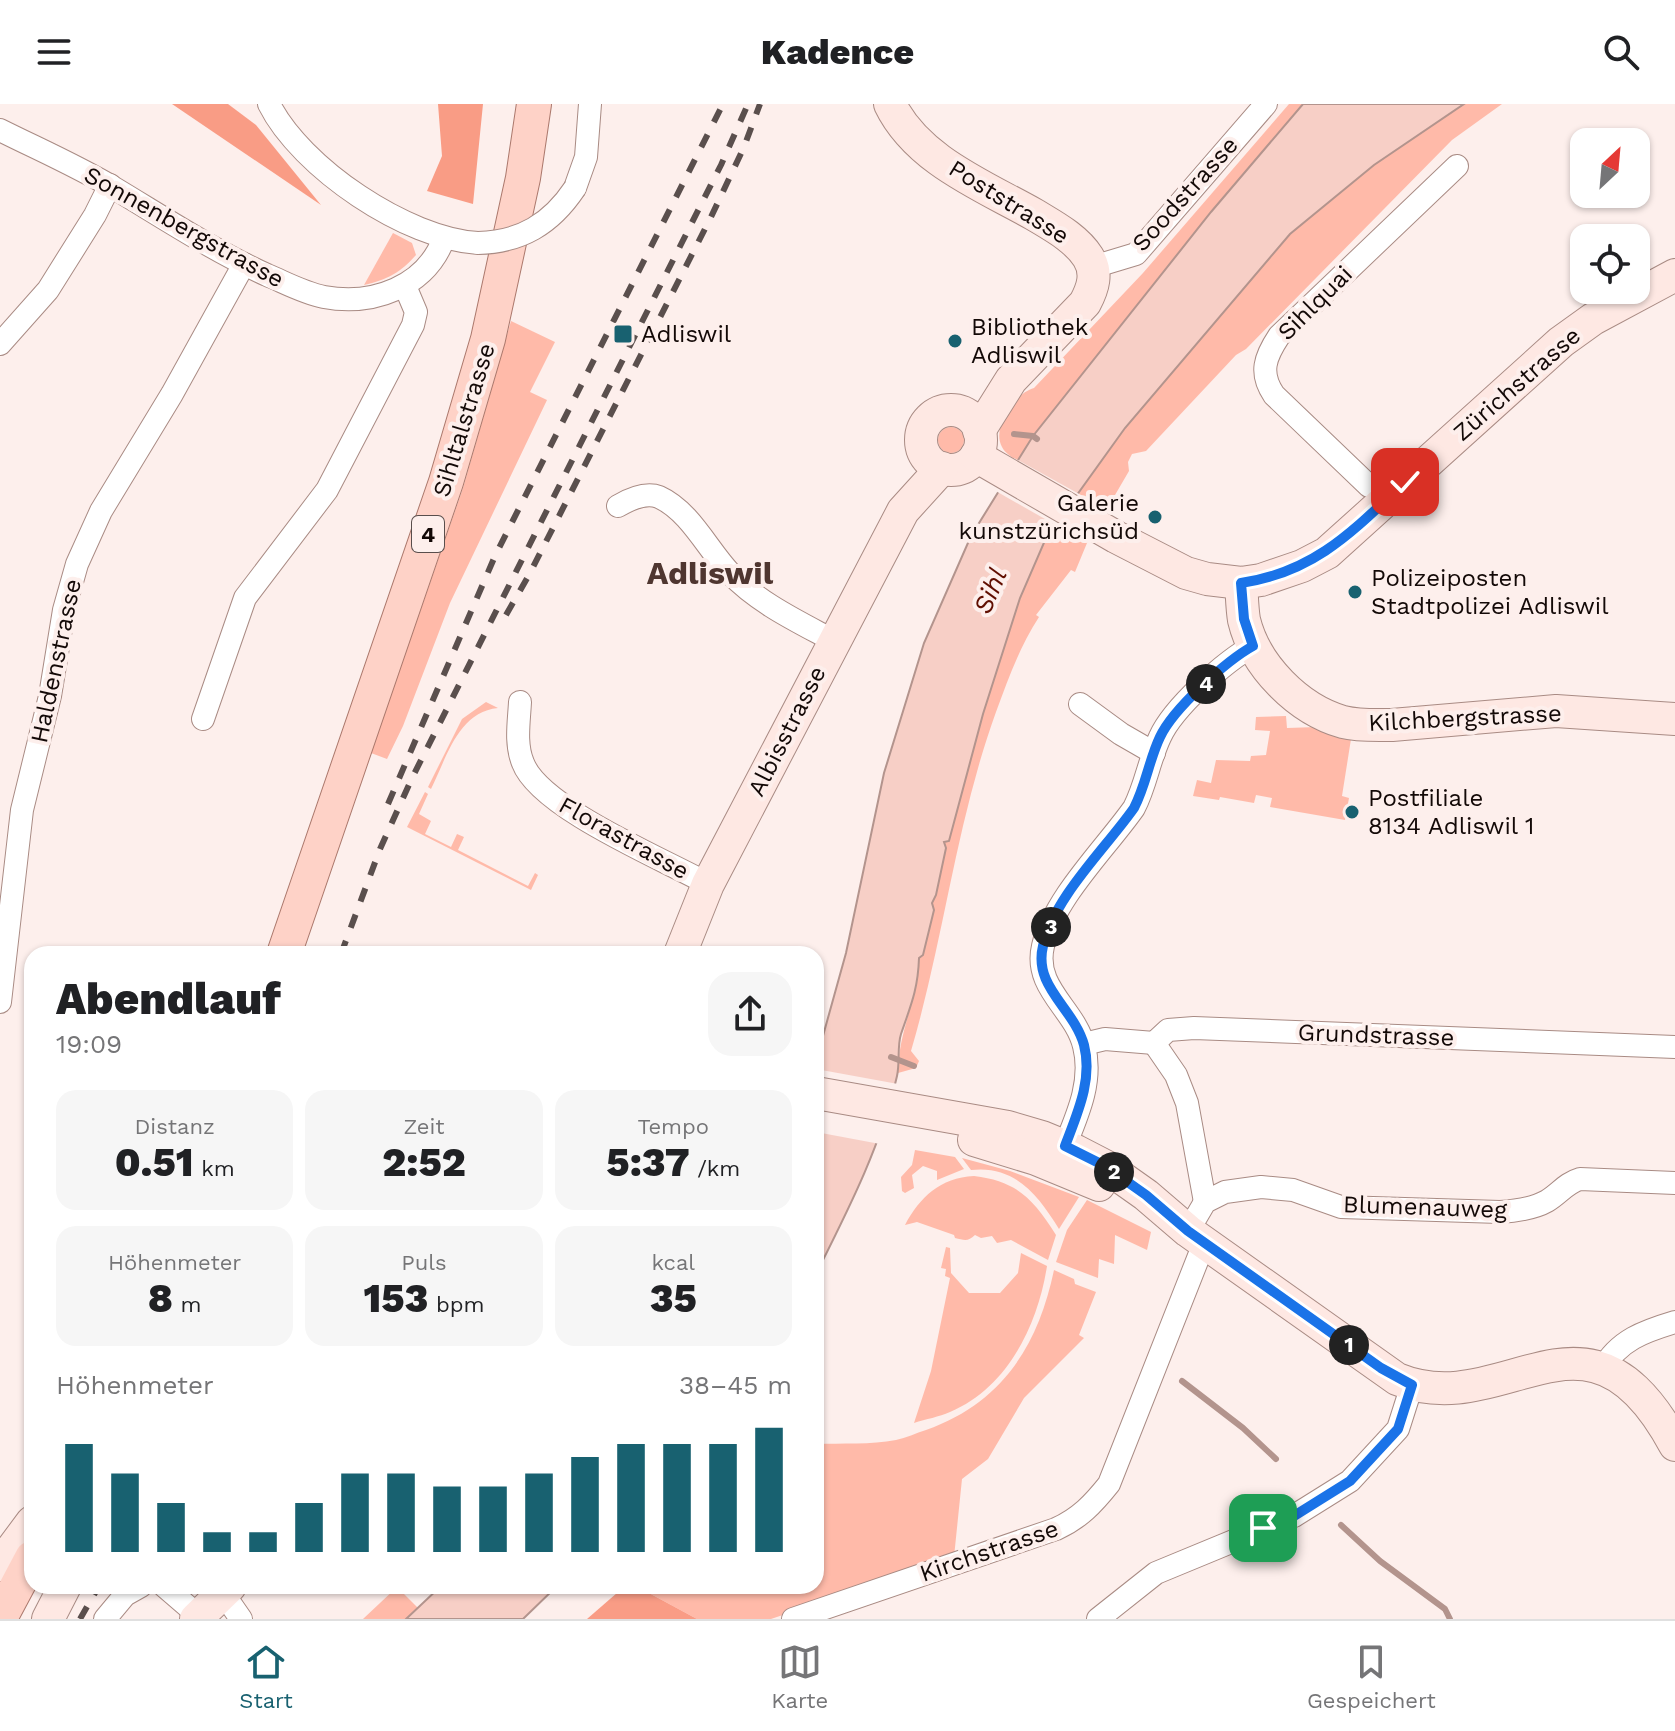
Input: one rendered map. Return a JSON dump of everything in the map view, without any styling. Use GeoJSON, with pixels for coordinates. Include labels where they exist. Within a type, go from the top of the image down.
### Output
{"type":"FeatureCollection","features":[{"type":"Feature","properties":{"kind":"main road","name":"Sihltalstrasse"},"geometry":{"type":"LineString","coordinates":[[287,946],[463,425],[488,339],[523,178],[534,104]]}},
{"type":"Feature","properties":{"kind":"main road","name":"Poststrasse"},"geometry":{"type":"LineString","coordinates":[[890,104],[924,148],[1054,226],[1080,247],[1093,267]]}},
{"type":"Feature","properties":{"kind":"main road"},"geometry":{"type":"LineString","coordinates":[[977,441],[946,410],[928,421],[921,439],[934,462],[959,468],[977,441],[1011,380],[1085,303],[1092,289],[1093,267]]}},
{"type":"Feature","properties":{"kind":"main road","name":"Zürichstrasse"},"geometry":{"type":"LineString","coordinates":[[977,441],[1116,537],[1186,573],[1224,583],[1261,580],[1302,566],[1327,553],[1561,342],[1593,319],[1675,275]]}},
{"type":"Feature","properties":{"kind":"main road","name":"Albisstrasse"},"geometry":{"type":"LineString","coordinates":[[683,946],[708,884],[903,511],[911,485],[934,462]]}},
{"type":"Feature","properties":{"kind":"main road","name":"Kilchbergstrasse"},"geometry":{"type":"LineString","coordinates":[[1241,583],[1244,619],[1253,646],[1285,687],[1319,712],[1356,724],[1392,725],[1541,712],[1675,719]]}},
{"type":"Feature","properties":{"kind":"main road"},"geometry":{"type":"LineString","coordinates":[[824,1095],[908,1118]]}},
{"type":"Feature","properties":{"kind":"main road"},"geometry":{"type":"LineString","coordinates":[[824,1110],[1008,1127],[1061,1156],[1105,1166],[1198,1238],[1381,1368],[1412,1385],[1451,1388],[1545,1365],[1574,1363],[1619,1377],[1642,1394],[1675,1445]]}},
{"type":"Feature","properties":{"kind":"main road"},"geometry":{"type":"LineString","coordinates":[[0,1565],[24,1533]]}},
{"type":"Feature","properties":{"kind":"main road"},"geometry":{"type":"LineString","coordinates":[[0,1618],[24,1573]]}},
{"type":"Feature","properties":{"kind":"main road"},"geometry":{"type":"LineString","coordinates":[[19,1619],[33,1594]]}},
{"type":"Feature","properties":{"kind":"main road"},"geometry":{"type":"LineString","coordinates":[[48,1619],[61,1594]]}},
{"type":"Feature","properties":{"kind":"main road"},"geometry":{"type":"LineString","coordinates":[[197,1618],[221,1594]]}},
{"type":"Feature","properties":{"kind":"street"},"geometry":{"type":"LineString","coordinates":[[269,104],[293,142],[336,180],[368,201],[444,238],[478,243],[513,239],[534,230],[562,207],[575,188],[586,157],[590,104]]}},
{"type":"Feature","properties":{"kind":"street","name":"Soodstrasse"},"geometry":{"type":"LineString","coordinates":[[1093,267],[1136,254],[1266,104]]}},
{"type":"Feature","properties":{"kind":"street","name":"Sonnenbergstrasse"},"geometry":{"type":"LineString","coordinates":[[0,130],[110,185],[244,264],[324,297],[356,300],[405,286],[424,270],[440,250],[444,238]]}},
{"type":"Feature","properties":{"kind":"street","name":"Sihlquai"},"geometry":{"type":"LineString","coordinates":[[1369,486],[1274,395],[1266,379],[1264,364],[1279,336],[1457,166]]}},
{"type":"Feature","properties":{"kind":"street"},"geometry":{"type":"LineString","coordinates":[[0,344],[48,290],[110,185]]}},
{"type":"Feature","properties":{"kind":"street","name":"Haldenstrasse"},"geometry":{"type":"LineString","coordinates":[[0,1002],[22,810],[50,696],[64,610],[77,564],[101,511],[172,394],[244,264]]}},
{"type":"Feature","properties":{"kind":"street"},"geometry":{"type":"LineString","coordinates":[[203,719],[245,598],[327,490],[413,325],[416,312],[405,286]]}},
{"type":"Feature","properties":{"kind":"street"},"geometry":{"type":"LineString","coordinates":[[618,506],[651,495],[670,504],[732,575],[793,619],[834,641]]}},
{"type":"Feature","properties":{"kind":"street"},"geometry":{"type":"LineString","coordinates":[[1061,1156],[1084,1090],[1087,1067],[1084,1044],[1075,1024],[1046,984],[1041,964],[1043,945],[1056,913],[1134,808],[1169,721],[1188,700],[1242,652],[1253,646]]}},
{"type":"Feature","properties":{"kind":"street","name":"Florastrasse"},"geometry":{"type":"LineString","coordinates":[[520,702],[520,753],[529,776],[537,786],[575,814],[708,884]]}},
{"type":"Feature","properties":{"kind":"street"},"geometry":{"type":"LineString","coordinates":[[1080,704],[1154,753]]}},
{"type":"Feature","properties":{"kind":"street","name":"Grundstrasse"},"geometry":{"type":"LineString","coordinates":[[1084,1044],[1105,1039],[1154,1043],[1168,1030],[1194,1028],[1675,1047]]}},
{"type":"Feature","properties":{"kind":"street"},"geometry":{"type":"LineString","coordinates":[[1154,1043],[1176,1075],[1187,1103],[1205,1202],[1198,1238]]}},
{"type":"Feature","properties":{"kind":"street","name":"Blumenauweg"},"geometry":{"type":"LineString","coordinates":[[1205,1202],[1225,1192],[1261,1187],[1293,1190],[1352,1209],[1500,1212],[1525,1210],[1547,1201],[1569,1182],[1580,1179],[1675,1183]]}},
{"type":"Feature","properties":{"kind":"street","name":"Kirchstrasse"},"geometry":{"type":"LineString","coordinates":[[793,1619],[1056,1529],[1073,1522],[1092,1506],[1109,1484],[1199,1256],[1198,1238]]}},
{"type":"Feature","properties":{"kind":"street"},"geometry":{"type":"LineString","coordinates":[[1602,1370],[1616,1349],[1640,1333],[1675,1322]]}},
{"type":"Feature","properties":{"kind":"street"},"geometry":{"type":"LineString","coordinates":[[1098,1619],[1156,1573],[1294,1516],[1350,1481],[1398,1429],[1412,1385]]}},
{"type":"Feature","properties":{"kind":"street"},"geometry":{"type":"LineString","coordinates":[[105,1619],[127,1594]]}},
{"type":"Feature","properties":{"kind":"street"},"geometry":{"type":"LineString","coordinates":[[172,1594],[197,1618]]}},
{"type":"Feature","properties":{"kind":"street"},"geometry":{"type":"LineString","coordinates":[[228,1594],[241,1619]]}},
{"type":"Feature","properties":{"kind":"shaded area"},"geometry":{"type":"Polygon","coordinates":[[[172,104],[228,104],[256,125],[321,205],[172,104]]]}},
{"type":"Feature","properties":{"kind":"shaded area"},"geometry":{"type":"Polygon","coordinates":[[[438,104],[483,104],[473,204],[427,191],[442,156],[438,104]]]}},
{"type":"Feature","properties":{"kind":"shaded area"},"geometry":{"type":"Polygon","coordinates":[[[1289,104],[1303,104],[1211,212],[1033,436],[1017,461],[1009,455],[999,439],[1002,421],[1013,404],[1034,388],[1143,273],[1289,104]]]}},
{"type":"Feature","properties":{"kind":"shaded area"},"geometry":{"type":"Polygon","coordinates":[[[1464,104],[1502,104],[1452,140],[1246,349],[1236,355],[1146,451],[1132,454],[1128,462],[1129,471],[1087,543],[1075,572],[1071,570],[1036,615],[1039,617],[1020,651],[996,712],[970,796],[911,1051],[919,1061],[916,1068],[898,1073],[919,957],[923,954],[934,910],[932,903],[944,842],[949,840],[983,714],[1020,598],[1046,538],[1125,428],[1290,234],[1374,165],[1464,104]]]}},
{"type":"Feature","properties":{"kind":"shaded area"},"geometry":{"type":"Polygon","coordinates":[[[393,233],[412,243],[416,255],[393,274],[364,285],[393,233]]]}},
{"type":"Feature","properties":{"kind":"shaded area"},"geometry":{"type":"Polygon","coordinates":[[[511,321],[555,342],[530,392],[547,400],[450,603],[403,726],[387,759],[371,753],[463,488],[511,321]]]}},
{"type":"Feature","properties":{"kind":"shaded area"},"geometry":{"type":"Polygon","coordinates":[[[951,427],[960,431],[964,440],[960,449],[951,453],[942,449],[938,440],[942,431],[951,427]]]}},
{"type":"Feature","properties":{"kind":"shaded area"},"geometry":{"type":"Polygon","coordinates":[[[486,702],[498,708],[484,711],[463,727],[431,789],[428,787],[462,719],[486,702]]]}},
{"type":"Feature","properties":{"kind":"shaded area"},"geometry":{"type":"Polygon","coordinates":[[[1286,716],[1287,728],[1317,727],[1351,739],[1342,796],[1349,798],[1345,820],[1270,807],[1272,798],[1256,795],[1254,803],[1193,796],[1197,780],[1211,783],[1216,760],[1250,761],[1251,756],[1266,755],[1270,731],[1255,730],[1256,717],[1286,716]]]}},
{"type":"Feature","properties":{"kind":"shaded area"},"geometry":{"type":"Polygon","coordinates":[[[425,792],[428,794],[419,814],[431,821],[425,834],[451,847],[457,834],[464,837],[458,850],[528,886],[535,873],[538,875],[531,890],[407,827],[425,792]]]}},
{"type":"Feature","properties":{"kind":"shaded area"},"geometry":{"type":"Polygon","coordinates":[[[915,1150],[955,1157],[964,1169],[937,1180],[937,1171],[923,1166],[912,1175],[914,1188],[905,1193],[902,1191],[901,1177],[912,1165],[915,1150]]]}},
{"type":"Feature","properties":{"kind":"shaded area"},"geometry":{"type":"Polygon","coordinates":[[[962,1158],[1010,1171],[1079,1197],[1059,1229],[1043,1205],[1024,1185],[1000,1172],[971,1170],[962,1158]]]}},
{"type":"Feature","properties":{"kind":"shaded area"},"geometry":{"type":"Polygon","coordinates":[[[974,1176],[1013,1187],[1040,1211],[1056,1235],[1048,1260],[1011,1240],[997,1243],[992,1236],[981,1238],[975,1235],[963,1240],[917,1222],[905,1225],[917,1206],[932,1191],[951,1181],[974,1176]]]}},
{"type":"Feature","properties":{"kind":"shaded area"},"geometry":{"type":"Polygon","coordinates":[[[1087,1200],[1151,1232],[1147,1250],[1115,1235],[1114,1264],[1099,1259],[1098,1278],[1056,1262],[1067,1230],[1087,1200]]]}},
{"type":"Feature","properties":{"kind":"shaded area"},"geometry":{"type":"Polygon","coordinates":[[[946,1247],[950,1248],[951,1273],[969,1293],[1000,1293],[1018,1273],[1021,1253],[1047,1266],[1043,1288],[1028,1331],[1004,1371],[970,1401],[946,1414],[914,1423],[931,1371],[950,1278],[945,1276],[946,1269],[941,1268],[946,1247]]]}},
{"type":"Feature","properties":{"kind":"shaded area"},"geometry":{"type":"Polygon","coordinates":[[[1054,1270],[1074,1279],[1075,1284],[1096,1292],[1079,1335],[1084,1338],[1024,1398],[988,1459],[962,1479],[954,1557],[771,1619],[697,1619],[651,1594],[824,1594],[824,1444],[900,1439],[953,1418],[976,1404],[996,1388],[1027,1347],[1047,1298],[1054,1270]]]}},
{"type":"Feature","properties":{"kind":"shaded area"},"geometry":{"type":"Polygon","coordinates":[[[390,1594],[404,1594],[418,1608],[406,1619],[363,1619],[390,1594]]]}},
{"type":"Feature","properties":{"kind":"shaded area"},"geometry":{"type":"Polygon","coordinates":[[[616,1594],[651,1594],[697,1619],[587,1619],[616,1594]]]}},
{"type":"Feature","properties":{"kind":"water","name":"Sihl"},"geometry":{"type":"Polygon","coordinates":[[[1303,104],[1464,104],[1374,165],[1290,234],[1125,428],[1046,538],[1020,598],[983,714],[949,841],[944,842],[946,848],[932,903],[934,910],[900,1039],[898,1071],[890,1102],[862,1177],[824,1258],[824,1032],[846,953],[884,773],[924,643],[971,536],[1033,436],[1211,212],[1303,104]]]}},
{"type":"Feature","properties":{"kind":"water"},"geometry":{"type":"Polygon","coordinates":[[[433,1594],[549,1594],[523,1619],[406,1619],[433,1594]]]}},
{"type":"Feature","properties":{"kind":"pier"},"geometry":{"type":"Polygon","coordinates":[[[1014,458],[1081,495],[1059,527],[994,490],[1014,458]]]}},
{"type":"Feature","properties":{"kind":"pier"},"geometry":{"type":"Polygon","coordinates":[[[824,1070],[898,1084],[880,1144],[824,1134],[824,1070]]]}},
{"type":"Feature","properties":{"kind":"waterway"},"geometry":{"type":"LineString","coordinates":[[1014,434],[1037,439]]}},
{"type":"Feature","properties":{"kind":"waterway"},"geometry":{"type":"LineString","coordinates":[[891,1057],[914,1066]]}},
{"type":"Feature","properties":{"kind":"waterway"},"geometry":{"type":"LineString","coordinates":[[1182,1381],[1243,1428],[1276,1459]]}},
{"type":"Feature","properties":{"kind":"waterway"},"geometry":{"type":"LineString","coordinates":[[1341,1525],[1380,1561],[1445,1609],[1450,1619]]}},
{"type":"Feature","properties":{"kind":"railway"},"geometry":{"type":"LineString","coordinates":[[388,804],[495,556],[723,104]]}},
{"type":"Feature","properties":{"kind":"railway"},"geometry":{"type":"LineString","coordinates":[[344,946],[380,849],[412,778],[721,165],[748,104]]}},
{"type":"Feature","properties":{"kind":"railway"},"geometry":{"type":"LineString","coordinates":[[506,615],[711,217],[744,147],[760,104]]}},
{"type":"Feature","properties":{"kind":"railway"},"geometry":{"type":"LineString","coordinates":[[80,1619],[94,1594]]}},
{"type":"Feature","properties":{"kind":"place","name":"Adliswil"},"geometry":{"type":"Point","coordinates":[623,334]}},
{"type":"Feature","properties":{"kind":"place","name":"Bibliothek Adliswil"},"geometry":{"type":"Point","coordinates":[955,341]}},
{"type":"Feature","properties":{"kind":"place","name":"Galerie kunstzürichsüd"},"geometry":{"type":"Point","coordinates":[1155,517]}},
{"type":"Feature","properties":{"kind":"place","name":"Polizeiposten Stadtpolizei Adliswil"},"geometry":{"type":"Point","coordinates":[1355,592]}},
{"type":"Feature","properties":{"kind":"place","name":"Postfiliale 8134 Adliswil 1"},"geometry":{"type":"Point","coordinates":[1352,812]}},
{"type":"Feature","properties":{"kind":"district","name":"Adliswil"},"geometry":{"type":"Point","coordinates":[710,573]}},
{"type":"Feature","properties":{"kind":"route"},"geometry":{"type":"LineString","coordinates":[[1263,1528],[1294,1516],[1350,1481],[1398,1429],[1412,1385],[1397,1379],[1188,1231],[1146,1195],[1105,1166],[1065,1146],[1079,1111],[1087,1067],[1084,1044],[1075,1024],[1046,984],[1041,964],[1043,945],[1056,913],[1134,808],[1159,737],[1169,721],[1188,700],[1242,652],[1253,646],[1244,619],[1241,583],[1261,580],[1302,566],[1327,553],[1405,482]]}}]}
